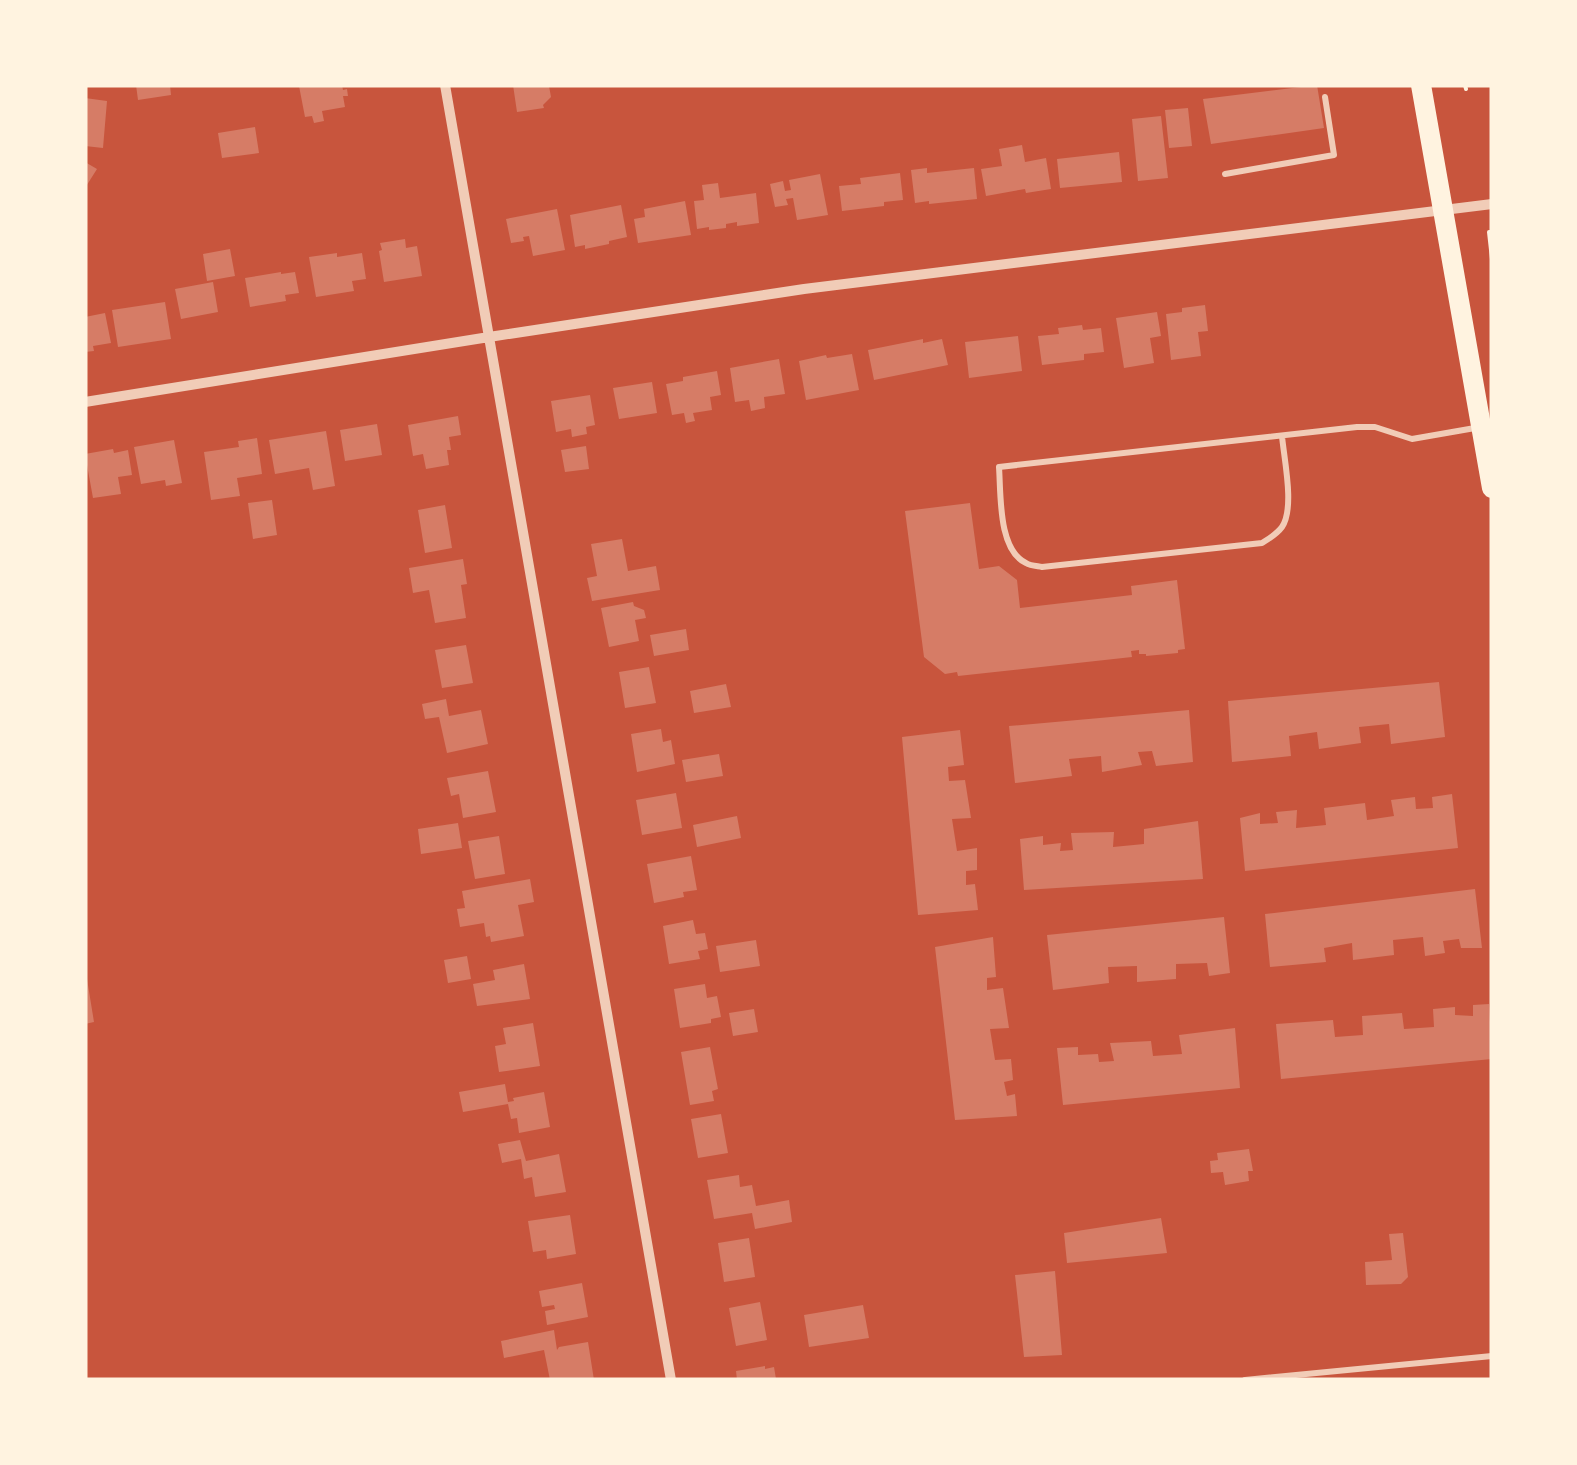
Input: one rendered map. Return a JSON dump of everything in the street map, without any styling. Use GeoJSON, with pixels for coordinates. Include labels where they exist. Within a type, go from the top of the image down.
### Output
{"type":"FeatureCollection","features":[{"type":"Feature","properties":{"kind":"main road"},"geometry":{"type":"LineString","coordinates":[[1422,85],[1492,488]]}},
{"type":"Feature","properties":{"kind":"street"},"geometry":{"type":"LineString","coordinates":[[445,85],[671,1380]]}},
{"type":"Feature","properties":{"kind":"street"},"geometry":{"type":"LineString","coordinates":[[85,402],[804,290],[1492,204]]}},
{"type":"Feature","properties":{"kind":"lane"},"geometry":{"type":"LineString","coordinates":[[1226,174],[1334,156],[1325,97]]}},
{"type":"Feature","properties":{"kind":"lane"},"geometry":{"type":"LineString","coordinates":[[1282,436],[1287,518],[1280,532],[1262,543],[1042,567],[1026,563],[1011,551],[1004,526],[999,468],[1282,436],[1375,427],[1412,439],[1481,427]]}},
{"type":"Feature","properties":{"kind":"lane"},"geometry":{"type":"LineString","coordinates":[[1246,1380],[1492,1356]]}},
{"type":"Feature","properties":{"kind":"path"},"geometry":{"type":"LineString","coordinates":[[1492,232],[1492,258]]}},
{"type":"Feature","properties":{"kind":"building"},"geometry":{"type":"Polygon","coordinates":[[[136,85],[170,85],[171,95],[138,100],[136,85]]]}},
{"type":"Feature","properties":{"kind":"building"},"geometry":{"type":"Polygon","coordinates":[[[342,85],[348,96],[343,96],[345,107],[322,111],[324,121],[314,123],[312,116],[305,117],[299,86],[342,85]]]}},
{"type":"Feature","properties":{"kind":"building"},"geometry":{"type":"Polygon","coordinates":[[[513,85],[549,86],[551,97],[544,108],[517,112],[513,85]]]}},
{"type":"Feature","properties":{"kind":"building"},"geometry":{"type":"Polygon","coordinates":[[[1317,85],[1324,128],[1211,144],[1203,99],[1317,85]]]}},
{"type":"Feature","properties":{"kind":"building"},"geometry":{"type":"Polygon","coordinates":[[[85,98],[107,101],[103,148],[85,146],[85,98]]]}},
{"type":"Feature","properties":{"kind":"building"},"geometry":{"type":"Polygon","coordinates":[[[1188,108],[1192,146],[1169,148],[1165,110],[1188,108]]]}},
{"type":"Feature","properties":{"kind":"building"},"geometry":{"type":"Polygon","coordinates":[[[1161,116],[1168,178],[1138,181],[1132,119],[1161,116]]]}},
{"type":"Feature","properties":{"kind":"building"},"geometry":{"type":"Polygon","coordinates":[[[255,127],[259,153],[222,158],[218,133],[255,127]]]}},
{"type":"Feature","properties":{"kind":"building"},"geometry":{"type":"Polygon","coordinates":[[[1022,145],[1025,162],[1046,158],[1051,189],[986,196],[981,169],[1002,166],[999,149],[1022,145]]]}},
{"type":"Feature","properties":{"kind":"building"},"geometry":{"type":"Polygon","coordinates":[[[1119,152],[1122,182],[1060,188],[1057,159],[1119,152]]]}},
{"type":"Feature","properties":{"kind":"building"},"geometry":{"type":"Polygon","coordinates":[[[85,162],[97,169],[85,188],[85,162]]]}},
{"type":"Feature","properties":{"kind":"building"},"geometry":{"type":"Polygon","coordinates":[[[927,168],[927,173],[974,168],[977,199],[915,203],[911,170],[927,168]]]}},
{"type":"Feature","properties":{"kind":"building"},"geometry":{"type":"Polygon","coordinates":[[[900,173],[903,200],[842,211],[839,186],[861,184],[860,178],[900,173]]]}},
{"type":"Feature","properties":{"kind":"building"},"geometry":{"type":"Polygon","coordinates":[[[820,174],[828,215],[797,220],[793,198],[786,199],[788,205],[775,207],[770,184],[783,181],[785,191],[791,190],[789,180],[820,174]]]}},
{"type":"Feature","properties":{"kind":"building"},"geometry":{"type":"Polygon","coordinates":[[[718,183],[720,198],[756,193],[759,223],[737,226],[737,222],[726,224],[726,228],[697,229],[694,201],[704,200],[702,185],[718,183]]]}},
{"type":"Feature","properties":{"kind":"building"},"geometry":{"type":"Polygon","coordinates":[[[685,201],[691,235],[638,243],[634,219],[645,217],[644,209],[685,201]]]}},
{"type":"Feature","properties":{"kind":"building"},"geometry":{"type":"Polygon","coordinates":[[[621,205],[627,237],[585,249],[585,245],[575,247],[570,215],[621,205]]]}},
{"type":"Feature","properties":{"kind":"building"},"geometry":{"type":"Polygon","coordinates":[[[557,209],[565,250],[533,256],[529,236],[511,243],[506,219],[557,209]]]}},
{"type":"Feature","properties":{"kind":"building"},"geometry":{"type":"Polygon","coordinates":[[[405,239],[406,248],[417,246],[422,276],[384,282],[380,243],[405,239]]]}},
{"type":"Feature","properties":{"kind":"building"},"geometry":{"type":"Polygon","coordinates":[[[230,249],[235,276],[207,281],[203,254],[230,249]]]}},
{"type":"Feature","properties":{"kind":"building"},"geometry":{"type":"Polygon","coordinates":[[[337,253],[337,257],[362,253],[366,279],[352,281],[354,291],[316,297],[309,257],[337,253]]]}},
{"type":"Feature","properties":{"kind":"building"},"geometry":{"type":"Polygon","coordinates":[[[295,272],[299,293],[285,295],[286,301],[250,307],[245,278],[295,272]]]}},
{"type":"Feature","properties":{"kind":"building"},"geometry":{"type":"Polygon","coordinates":[[[213,282],[218,312],[181,319],[175,289],[213,282]]]}},
{"type":"Feature","properties":{"kind":"building"},"geometry":{"type":"Polygon","coordinates":[[[165,302],[171,339],[118,347],[112,310],[165,302]]]}},
{"type":"Feature","properties":{"kind":"building"},"geometry":{"type":"Polygon","coordinates":[[[1205,305],[1208,331],[1198,332],[1201,356],[1171,360],[1166,314],[1205,305]]]}},
{"type":"Feature","properties":{"kind":"building"},"geometry":{"type":"Polygon","coordinates":[[[1157,312],[1161,336],[1150,338],[1154,363],[1124,368],[1116,318],[1157,312]]]}},
{"type":"Feature","properties":{"kind":"building"},"geometry":{"type":"Polygon","coordinates":[[[105,313],[111,343],[93,346],[94,351],[85,352],[85,317],[105,313]]]}},
{"type":"Feature","properties":{"kind":"building"},"geometry":{"type":"Polygon","coordinates":[[[1082,325],[1083,330],[1101,328],[1104,352],[1084,354],[1084,360],[1042,365],[1038,336],[1059,334],[1058,328],[1082,325]]]}},
{"type":"Feature","properties":{"kind":"building"},"geometry":{"type":"Polygon","coordinates":[[[1018,336],[1022,371],[969,378],[965,342],[1018,336]]]}},
{"type":"Feature","properties":{"kind":"building"},"geometry":{"type":"Polygon","coordinates":[[[923,339],[923,343],[942,339],[948,365],[874,380],[868,350],[923,339]]]}},
{"type":"Feature","properties":{"kind":"building"},"geometry":{"type":"Polygon","coordinates":[[[852,354],[859,390],[806,400],[799,361],[852,354]]]}},
{"type":"Feature","properties":{"kind":"building"},"geometry":{"type":"Polygon","coordinates":[[[779,359],[785,394],[764,397],[765,408],[751,411],[749,400],[735,402],[730,368],[779,359]]]}},
{"type":"Feature","properties":{"kind":"building"},"geometry":{"type":"Polygon","coordinates":[[[717,371],[721,395],[710,397],[712,410],[693,413],[695,421],[686,423],[684,413],[672,415],[666,384],[717,371]]]}},
{"type":"Feature","properties":{"kind":"building"},"geometry":{"type":"Polygon","coordinates":[[[652,382],[657,413],[619,419],[613,388],[652,382]]]}},
{"type":"Feature","properties":{"kind":"building"},"geometry":{"type":"Polygon","coordinates":[[[590,395],[595,425],[586,427],[587,434],[572,437],[571,429],[556,432],[551,401],[590,395]]]}},
{"type":"Feature","properties":{"kind":"building"},"geometry":{"type":"Polygon","coordinates":[[[458,416],[461,435],[449,437],[449,465],[426,469],[423,454],[413,456],[408,425],[458,416]]]}},
{"type":"Feature","properties":{"kind":"building"},"geometry":{"type":"Polygon","coordinates":[[[377,424],[382,455],[345,461],[340,430],[377,424]]]}},
{"type":"Feature","properties":{"kind":"building"},"geometry":{"type":"Polygon","coordinates":[[[326,431],[335,486],[313,490],[309,468],[275,474],[269,440],[326,431]]]}},
{"type":"Feature","properties":{"kind":"building"},"geometry":{"type":"Polygon","coordinates":[[[257,438],[262,474],[237,478],[240,496],[211,500],[204,452],[239,447],[238,441],[257,438]]]}},
{"type":"Feature","properties":{"kind":"building"},"geometry":{"type":"Polygon","coordinates":[[[174,440],[182,483],[166,486],[165,480],[141,484],[134,447],[174,440]]]}},
{"type":"Feature","properties":{"kind":"building"},"geometry":{"type":"Polygon","coordinates":[[[586,446],[589,469],[565,472],[561,450],[586,446]]]}},
{"type":"Feature","properties":{"kind":"building"},"geometry":{"type":"Polygon","coordinates":[[[113,449],[114,453],[128,450],[132,475],[118,477],[121,494],[93,498],[85,454],[113,449]]]}},
{"type":"Feature","properties":{"kind":"building"},"geometry":{"type":"Polygon","coordinates":[[[272,500],[277,535],[253,539],[248,503],[272,500]]]}},
{"type":"Feature","properties":{"kind":"building"},"geometry":{"type":"Polygon","coordinates":[[[970,503],[979,569],[999,566],[1017,580],[1020,608],[1132,595],[1131,586],[1177,580],[1185,649],[1146,656],[1139,654],[1139,650],[1131,651],[1132,657],[958,676],[957,672],[945,674],[924,657],[905,511],[970,503]]]}},
{"type":"Feature","properties":{"kind":"building"},"geometry":{"type":"Polygon","coordinates":[[[445,505],[452,548],[425,553],[418,510],[445,505]]]}},
{"type":"Feature","properties":{"kind":"building"},"geometry":{"type":"Polygon","coordinates":[[[622,539],[628,571],[656,566],[660,590],[592,601],[587,578],[597,576],[591,544],[622,539]]]}},
{"type":"Feature","properties":{"kind":"building"},"geometry":{"type":"Polygon","coordinates":[[[463,559],[467,584],[461,585],[466,618],[435,623],[429,590],[413,593],[409,568],[463,559]]]}},
{"type":"Feature","properties":{"kind":"building"},"geometry":{"type":"Polygon","coordinates":[[[633,602],[644,610],[646,618],[635,620],[639,641],[609,647],[601,608],[633,602]]]}},
{"type":"Feature","properties":{"kind":"building"},"geometry":{"type":"Polygon","coordinates":[[[686,629],[689,650],[654,656],[650,635],[686,629]]]}},
{"type":"Feature","properties":{"kind":"building"},"geometry":{"type":"Polygon","coordinates":[[[466,645],[473,683],[442,688],[435,650],[466,645]]]}},
{"type":"Feature","properties":{"kind":"building"},"geometry":{"type":"Polygon","coordinates":[[[649,667],[656,703],[625,708],[619,672],[649,667]]]}},
{"type":"Feature","properties":{"kind":"building"},"geometry":{"type":"Polygon","coordinates":[[[1439,682],[1445,737],[1391,744],[1389,724],[1359,727],[1361,743],[1319,749],[1317,732],[1289,736],[1291,756],[1232,762],[1228,701],[1439,682]]]}},
{"type":"Feature","properties":{"kind":"building"},"geometry":{"type":"Polygon","coordinates":[[[726,684],[731,707],[694,713],[690,691],[726,684]]]}},
{"type":"Feature","properties":{"kind":"building"},"geometry":{"type":"Polygon","coordinates":[[[446,699],[449,716],[481,710],[488,744],[447,753],[439,717],[425,719],[422,704],[446,699]]]}},
{"type":"Feature","properties":{"kind":"building"},"geometry":{"type":"Polygon","coordinates":[[[1189,710],[1193,762],[1156,766],[1152,751],[1138,752],[1142,765],[1102,772],[1101,756],[1069,759],[1072,776],[1015,783],[1009,726],[1189,710]]]}},
{"type":"Feature","properties":{"kind":"building"},"geometry":{"type":"Polygon","coordinates":[[[661,729],[663,742],[671,740],[675,764],[637,772],[631,734],[661,729]]]}},
{"type":"Feature","properties":{"kind":"building"},"geometry":{"type":"Polygon","coordinates":[[[960,730],[964,765],[948,767],[949,781],[965,780],[971,818],[952,819],[957,851],[977,848],[977,870],[966,871],[966,885],[975,884],[978,910],[918,915],[902,737],[960,730]]]}},
{"type":"Feature","properties":{"kind":"building"},"geometry":{"type":"Polygon","coordinates":[[[719,754],[723,776],[686,782],[682,760],[719,754]]]}},
{"type":"Feature","properties":{"kind":"building"},"geometry":{"type":"Polygon","coordinates":[[[488,771],[496,812],[463,818],[459,794],[451,796],[447,778],[488,771]]]}},
{"type":"Feature","properties":{"kind":"building"},"geometry":{"type":"Polygon","coordinates":[[[676,793],[682,828],[642,835],[636,800],[676,793]]]}},
{"type":"Feature","properties":{"kind":"building"},"geometry":{"type":"Polygon","coordinates":[[[1452,794],[1458,848],[1245,871],[1240,818],[1260,813],[1260,824],[1278,823],[1276,812],[1297,810],[1296,828],[1326,825],[1324,808],[1365,803],[1367,820],[1394,816],[1391,800],[1415,797],[1416,809],[1433,808],[1432,797],[1452,794]]]}},
{"type":"Feature","properties":{"kind":"building"},"geometry":{"type":"Polygon","coordinates":[[[737,816],[741,838],[697,847],[693,825],[737,816]]]}},
{"type":"Feature","properties":{"kind":"building"},"geometry":{"type":"Polygon","coordinates":[[[1198,821],[1203,879],[1024,890],[1020,839],[1043,836],[1043,845],[1061,843],[1060,851],[1073,850],[1071,833],[1114,832],[1113,847],[1144,844],[1144,829],[1198,821]]]}},
{"type":"Feature","properties":{"kind":"building"},"geometry":{"type":"Polygon","coordinates":[[[458,823],[462,848],[421,854],[418,829],[458,823]]]}},
{"type":"Feature","properties":{"kind":"building"},"geometry":{"type":"Polygon","coordinates":[[[499,836],[505,874],[475,879],[468,841],[499,836]]]}},
{"type":"Feature","properties":{"kind":"building"},"geometry":{"type":"Polygon","coordinates":[[[691,856],[697,890],[654,903],[647,864],[691,856]]]}},
{"type":"Feature","properties":{"kind":"building"},"geometry":{"type":"Polygon","coordinates":[[[530,879],[534,902],[518,905],[524,936],[491,942],[484,923],[460,927],[457,909],[465,908],[462,891],[530,879]]]}},
{"type":"Feature","properties":{"kind":"building"},"geometry":{"type":"Polygon","coordinates":[[[1475,889],[1482,948],[1461,948],[1459,939],[1443,941],[1445,953],[1425,956],[1423,937],[1393,940],[1394,955],[1353,960],[1352,943],[1324,948],[1326,962],[1270,967],[1265,914],[1475,889]]]}},
{"type":"Feature","properties":{"kind":"building"},"geometry":{"type":"Polygon","coordinates":[[[1224,917],[1230,973],[1209,976],[1207,963],[1176,964],[1176,979],[1137,982],[1137,966],[1108,967],[1109,983],[1053,990],[1047,935],[1224,917]]]}},
{"type":"Feature","properties":{"kind":"building"},"geometry":{"type":"Polygon","coordinates":[[[693,920],[696,934],[705,933],[708,949],[698,951],[700,959],[669,964],[663,926],[693,920]]]}},
{"type":"Feature","properties":{"kind":"building"},"geometry":{"type":"Polygon","coordinates":[[[993,937],[996,977],[987,978],[987,990],[1003,988],[1009,1028],[990,1029],[995,1060],[1011,1059],[1013,1080],[1004,1082],[1007,1096],[1015,1094],[1017,1116],[955,1120],[935,947],[993,937]]]}},
{"type":"Feature","properties":{"kind":"building"},"geometry":{"type":"Polygon","coordinates":[[[756,940],[760,966],[720,972],[716,946],[756,940]]]}},
{"type":"Feature","properties":{"kind":"building"},"geometry":{"type":"Polygon","coordinates":[[[467,956],[471,979],[448,983],[444,960],[467,956]]]}},
{"type":"Feature","properties":{"kind":"building"},"geometry":{"type":"Polygon","coordinates":[[[524,964],[530,999],[477,1006],[473,984],[495,980],[493,970],[524,964]]]}},
{"type":"Feature","properties":{"kind":"building"},"geometry":{"type":"Polygon","coordinates":[[[85,979],[94,1022],[85,1024],[85,979]]]}},
{"type":"Feature","properties":{"kind":"building"},"geometry":{"type":"Polygon","coordinates":[[[705,984],[707,998],[717,996],[721,1017],[711,1019],[711,1023],[680,1028],[674,989],[705,984]]]}},
{"type":"Feature","properties":{"kind":"building"},"geometry":{"type":"Polygon","coordinates":[[[1489,1004],[1492,1059],[1281,1079],[1276,1024],[1333,1020],[1335,1037],[1363,1035],[1362,1016],[1402,1013],[1404,1029],[1434,1027],[1433,1009],[1455,1007],[1455,1015],[1473,1016],[1473,1005],[1489,1004]]]}},
{"type":"Feature","properties":{"kind":"building"},"geometry":{"type":"Polygon","coordinates":[[[754,1009],[758,1032],[733,1036],[729,1013],[754,1009]]]}},
{"type":"Feature","properties":{"kind":"building"},"geometry":{"type":"Polygon","coordinates":[[[533,1023],[540,1066],[499,1072],[495,1046],[506,1044],[503,1028],[533,1023]]]}},
{"type":"Feature","properties":{"kind":"building"},"geometry":{"type":"Polygon","coordinates":[[[1235,1028],[1240,1088],[1063,1105],[1057,1048],[1078,1047],[1078,1055],[1098,1054],[1099,1062],[1114,1061],[1110,1043],[1151,1041],[1153,1056],[1182,1054],[1179,1035],[1235,1028]]]}},
{"type":"Feature","properties":{"kind":"building"},"geometry":{"type":"Polygon","coordinates":[[[710,1047],[718,1089],[712,1091],[714,1101],[690,1105],[681,1052],[710,1047]]]}},
{"type":"Feature","properties":{"kind":"building"},"geometry":{"type":"Polygon","coordinates":[[[505,1084],[508,1102],[544,1092],[550,1127],[519,1133],[517,1118],[511,1119],[508,1104],[463,1112],[459,1092],[505,1084]]]}},
{"type":"Feature","properties":{"kind":"building"},"geometry":{"type":"Polygon","coordinates":[[[721,1114],[728,1153],[698,1158],[691,1119],[721,1114]]]}},
{"type":"Feature","properties":{"kind":"building"},"geometry":{"type":"Polygon","coordinates":[[[520,1140],[526,1161],[559,1154],[566,1192],[535,1197],[532,1177],[524,1179],[521,1159],[502,1163],[498,1144],[520,1140]]]}},
{"type":"Feature","properties":{"kind":"building"},"geometry":{"type":"Polygon","coordinates":[[[1249,1149],[1253,1171],[1248,1171],[1249,1181],[1225,1185],[1223,1172],[1211,1173],[1210,1161],[1218,1160],[1217,1153],[1249,1149]]]}},
{"type":"Feature","properties":{"kind":"building"},"geometry":{"type":"Polygon","coordinates":[[[739,1175],[740,1187],[752,1185],[756,1206],[789,1200],[792,1222],[755,1229],[752,1213],[714,1219],[707,1180],[739,1175]]]}},
{"type":"Feature","properties":{"kind":"building"},"geometry":{"type":"Polygon","coordinates":[[[570,1215],[576,1254],[547,1259],[546,1250],[533,1252],[528,1221],[570,1215]]]}},
{"type":"Feature","properties":{"kind":"building"},"geometry":{"type":"Polygon","coordinates":[[[1161,1218],[1167,1253],[1067,1263],[1064,1233],[1161,1218]]]}},
{"type":"Feature","properties":{"kind":"building"},"geometry":{"type":"Polygon","coordinates":[[[1403,1233],[1408,1277],[1401,1284],[1366,1285],[1365,1262],[1392,1260],[1389,1234],[1403,1233]]]}},
{"type":"Feature","properties":{"kind":"building"},"geometry":{"type":"Polygon","coordinates":[[[749,1238],[755,1277],[724,1282],[718,1243],[749,1238]]]}},
{"type":"Feature","properties":{"kind":"building"},"geometry":{"type":"Polygon","coordinates":[[[1055,1271],[1062,1355],[1024,1357],[1015,1275],[1055,1271]]]}},
{"type":"Feature","properties":{"kind":"building"},"geometry":{"type":"Polygon","coordinates":[[[582,1283],[588,1317],[547,1325],[545,1311],[555,1309],[554,1305],[542,1307],[539,1291],[582,1283]]]}},
{"type":"Feature","properties":{"kind":"building"},"geometry":{"type":"Polygon","coordinates":[[[760,1302],[767,1340],[736,1346],[729,1308],[760,1302]]]}},
{"type":"Feature","properties":{"kind":"building"},"geometry":{"type":"Polygon","coordinates":[[[863,1305],[869,1338],[809,1347],[804,1315],[863,1305]]]}},
{"type":"Feature","properties":{"kind":"building"},"geometry":{"type":"Polygon","coordinates":[[[554,1330],[557,1350],[588,1342],[594,1380],[550,1380],[544,1350],[504,1358],[501,1341],[554,1330]]]}},
{"type":"Feature","properties":{"kind":"building"},"geometry":{"type":"Polygon","coordinates":[[[774,1367],[776,1379],[737,1380],[736,1371],[774,1367]]]}}]}
